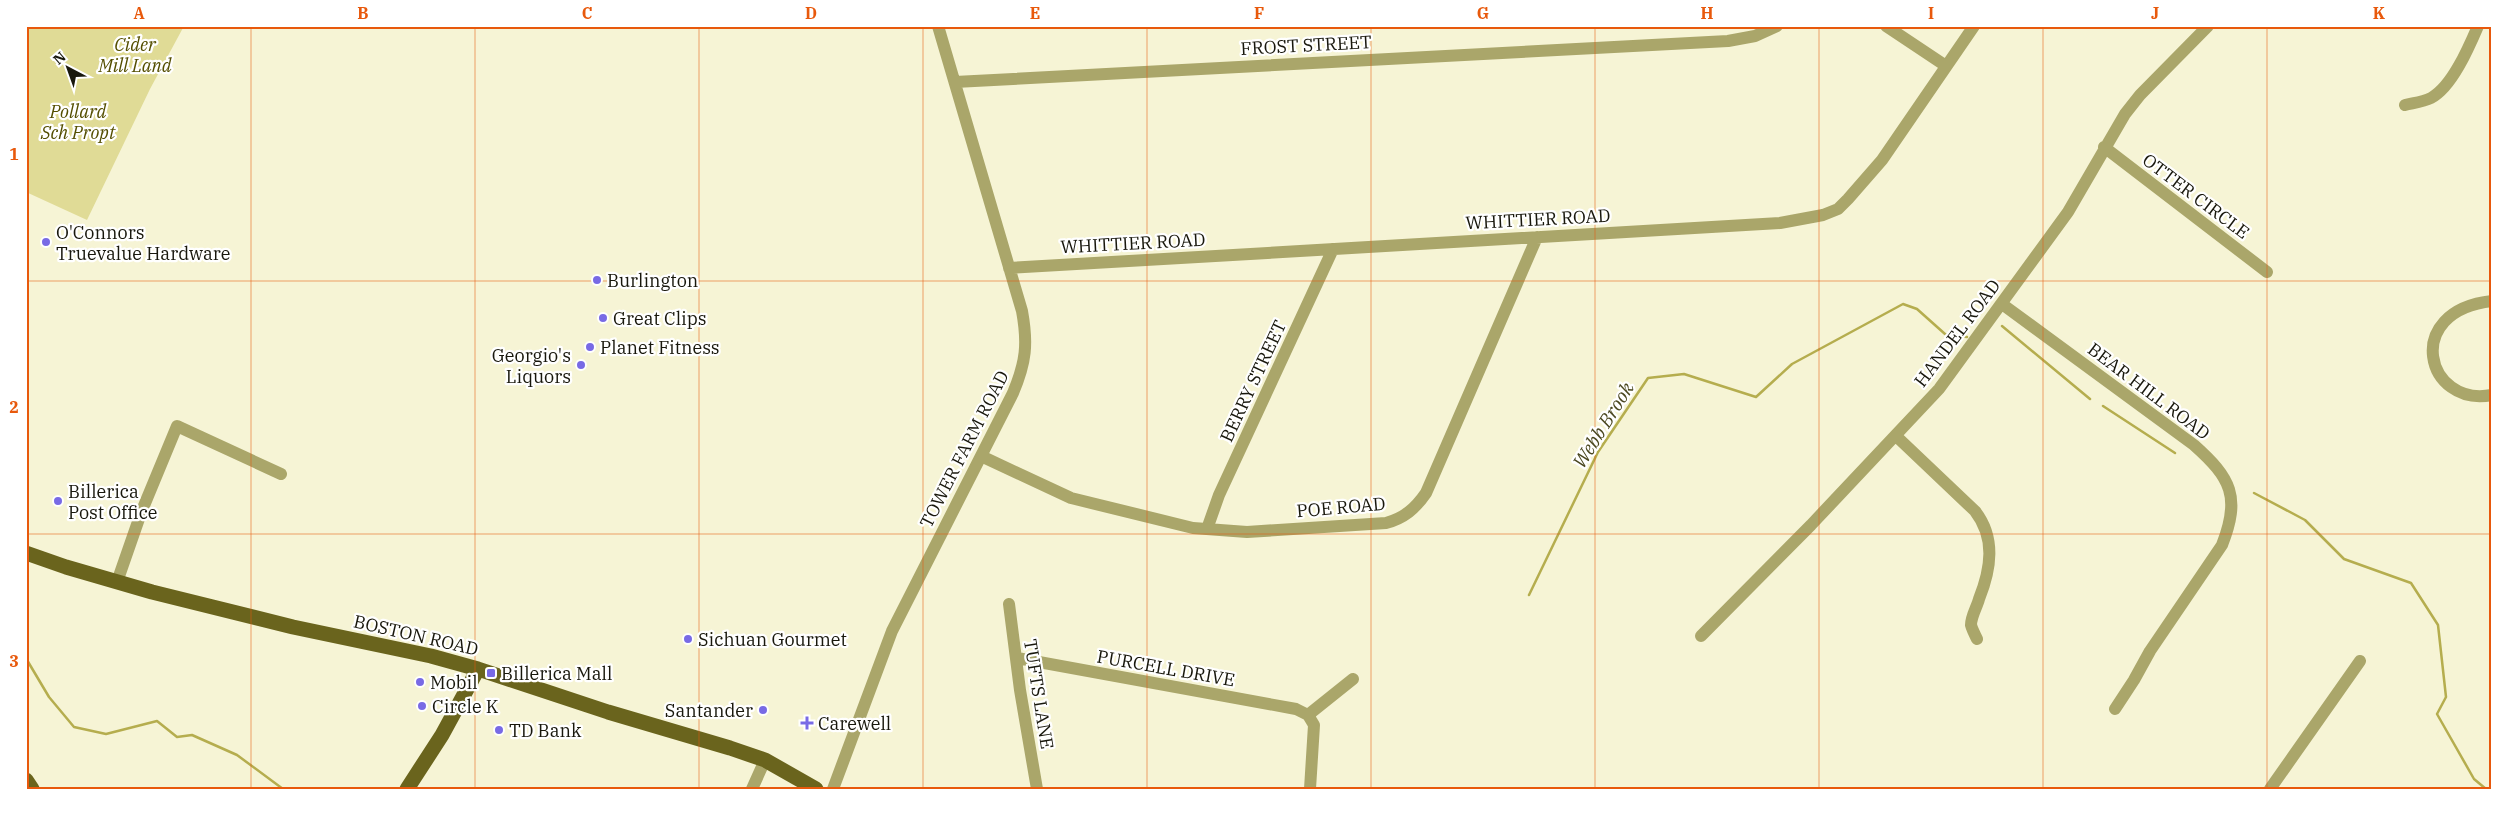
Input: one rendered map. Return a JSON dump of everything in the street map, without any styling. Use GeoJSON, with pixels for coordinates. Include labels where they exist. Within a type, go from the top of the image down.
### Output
{"type":"FeatureCollection","features":[{"type":"Feature","properties":{"kind":"main road","name":"BOSTON ROAD"},"geometry":{"type":"LineString","coordinates":[[26,553],[117,582],[293,627],[431,656],[478,669],[765,760],[816,789]]}},
{"type":"Feature","properties":{"kind":"main road"},"geometry":{"type":"LineString","coordinates":[[407,789],[442,735],[478,669]]}},
{"type":"Feature","properties":{"kind":"main road"},"geometry":{"type":"LineString","coordinates":[[26,780],[32,789]]}},
{"type":"Feature","properties":{"kind":"street","name":"TOWER FARM ROAD"},"geometry":{"type":"LineString","coordinates":[[833,789],[892,631],[1013,393],[1025,360],[1026,330],[1010,268],[938,26]]}},
{"type":"Feature","properties":{"kind":"street","name":"FROST STREET"},"geometry":{"type":"LineString","coordinates":[[955,82],[1728,41],[1755,36],[1777,26]]}},
{"type":"Feature","properties":{"kind":"street"},"geometry":{"type":"LineString","coordinates":[[1886,26],[1946,66]]}},
{"type":"Feature","properties":{"kind":"street","name":"WHITTIER ROAD"},"geometry":{"type":"LineString","coordinates":[[1010,268],[1780,223],[1823,216],[1838,209],[1859,188],[1882,160],[1974,26]]}},
{"type":"Feature","properties":{"kind":"street","name":"HANDEL ROAD"},"geometry":{"type":"LineString","coordinates":[[1701,636],[1896,436],[1939,389],[2068,212],[2104,147],[2140,95],[2208,26]]}},
{"type":"Feature","properties":{"kind":"street"},"geometry":{"type":"LineString","coordinates":[[2405,105],[2426,100],[2439,92],[2459,65],[2478,26]]}},
{"type":"Feature","properties":{"kind":"street","name":"OTTER CIRCLE"},"geometry":{"type":"LineString","coordinates":[[2104,147],[2268,272]]}},
{"type":"Feature","properties":{"kind":"street","name":"POE ROAD"},"geometry":{"type":"LineString","coordinates":[[981,456],[1072,498],[1193,528],[1246,532],[1386,523],[1399,520],[1417,506],[1426,493],[1537,237]]}},
{"type":"Feature","properties":{"kind":"street","name":"BERRY STREET"},"geometry":{"type":"LineString","coordinates":[[1207,529],[1219,495],[1333,249]]}},
{"type":"Feature","properties":{"kind":"street"},"geometry":{"type":"LineString","coordinates":[[2492,301],[2463,307],[2451,314],[2437,331],[2433,352],[2438,372],[2452,388],[2473,396],[2492,395]]}},
{"type":"Feature","properties":{"kind":"street","name":"BEAR HILL ROAD"},"geometry":{"type":"LineString","coordinates":[[2002,304],[2194,445],[2220,472],[2232,498],[2230,526],[2222,545],[2150,651],[2115,709]]}},
{"type":"Feature","properties":{"kind":"street"},"geometry":{"type":"LineString","coordinates":[[117,582],[141,513],[177,426],[281,474]]}},
{"type":"Feature","properties":{"kind":"street"},"geometry":{"type":"LineString","coordinates":[[1896,436],[1975,511],[1983,521],[1990,548],[1989,569],[1971,626],[1977,639]]}},
{"type":"Feature","properties":{"kind":"street","name":"TUFTS LANE"},"geometry":{"type":"LineString","coordinates":[[1009,604],[1020,690],[1037,789]]}},
{"type":"Feature","properties":{"kind":"street","name":"PURCELL DRIVE"},"geometry":{"type":"LineString","coordinates":[[1017,658],[1296,709],[1308,715]]}},
{"type":"Feature","properties":{"kind":"street"},"geometry":{"type":"LineString","coordinates":[[2270,789],[2360,661]]}},
{"type":"Feature","properties":{"kind":"street"},"geometry":{"type":"LineString","coordinates":[[1310,789],[1314,725],[1308,715],[1353,679]]}},
{"type":"Feature","properties":{"kind":"street"},"geometry":{"type":"LineString","coordinates":[[752,789],[765,760]]}},
{"type":"Feature","properties":{"kind":"green space","name":"Pollard Sch Propt"},"geometry":{"type":"Polygon","coordinates":[[[26,26],[184,26],[150,89],[87,220],[26,192],[26,26]]]}},
{"type":"Feature","properties":{"kind":"waterway","name":"Webb Brook"},"geometry":{"type":"LineString","coordinates":[[1529,595],[1598,452],[1648,378],[1684,374],[1756,397],[1792,364],[1903,304],[1917,309],[1945,334],[1967,337]]}},
{"type":"Feature","properties":{"kind":"waterway","name":"Webb Brook"},"geometry":{"type":"LineString","coordinates":[[2002,326],[2090,399]]}},
{"type":"Feature","properties":{"kind":"waterway","name":"Webb Brook"},"geometry":{"type":"LineString","coordinates":[[2103,406],[2175,453]]}},
{"type":"Feature","properties":{"kind":"waterway","name":"Webb Brook"},"geometry":{"type":"LineString","coordinates":[[2254,493],[2305,520],[2344,559],[2411,583],[2438,625],[2446,697],[2437,714],[2474,779],[2486,789]]}},
{"type":"Feature","properties":{"kind":"waterway"},"geometry":{"type":"LineString","coordinates":[[27,660],[49,697],[74,727],[106,734],[157,721],[177,737],[192,735],[237,755],[283,789]]}},
{"type":"Feature","properties":{"kind":"place","name":"O'Connors Truevalue Hardware"},"geometry":{"type":"Point","coordinates":[46,242]}},
{"type":"Feature","properties":{"kind":"place","name":"Burlington"},"geometry":{"type":"Point","coordinates":[597,280]}},
{"type":"Feature","properties":{"kind":"place","name":"Great Clips"},"geometry":{"type":"Point","coordinates":[603,318]}},
{"type":"Feature","properties":{"kind":"place","name":"Planet Fitness"},"geometry":{"type":"Point","coordinates":[590,347]}},
{"type":"Feature","properties":{"kind":"place","name":"Georgio's Liquors"},"geometry":{"type":"Point","coordinates":[581,365]}},
{"type":"Feature","properties":{"kind":"place","name":"Billerica Post Office"},"geometry":{"type":"Point","coordinates":[58,501]}},
{"type":"Feature","properties":{"kind":"place","name":"Sichuan Gourmet"},"geometry":{"type":"Point","coordinates":[688,639]}},
{"type":"Feature","properties":{"kind":"place","name":"Billerica Mall"},"geometry":{"type":"Point","coordinates":[491,673]}},
{"type":"Feature","properties":{"kind":"place","name":"Mobil"},"geometry":{"type":"Point","coordinates":[420,682]}},
{"type":"Feature","properties":{"kind":"place","name":"Circle K"},"geometry":{"type":"Point","coordinates":[422,706]}},
{"type":"Feature","properties":{"kind":"place","name":"Santander"},"geometry":{"type":"Point","coordinates":[763,710]}},
{"type":"Feature","properties":{"kind":"place","name":"Carewell"},"geometry":{"type":"Point","coordinates":[807,723]}},
{"type":"Feature","properties":{"kind":"place","name":"TD Bank"},"geometry":{"type":"Point","coordinates":[499,730]}},
{"type":"Feature","properties":{"kind":"park label","name":"Cider Mill Land"},"geometry":{"type":"Point","coordinates":[135,54]}}]}
